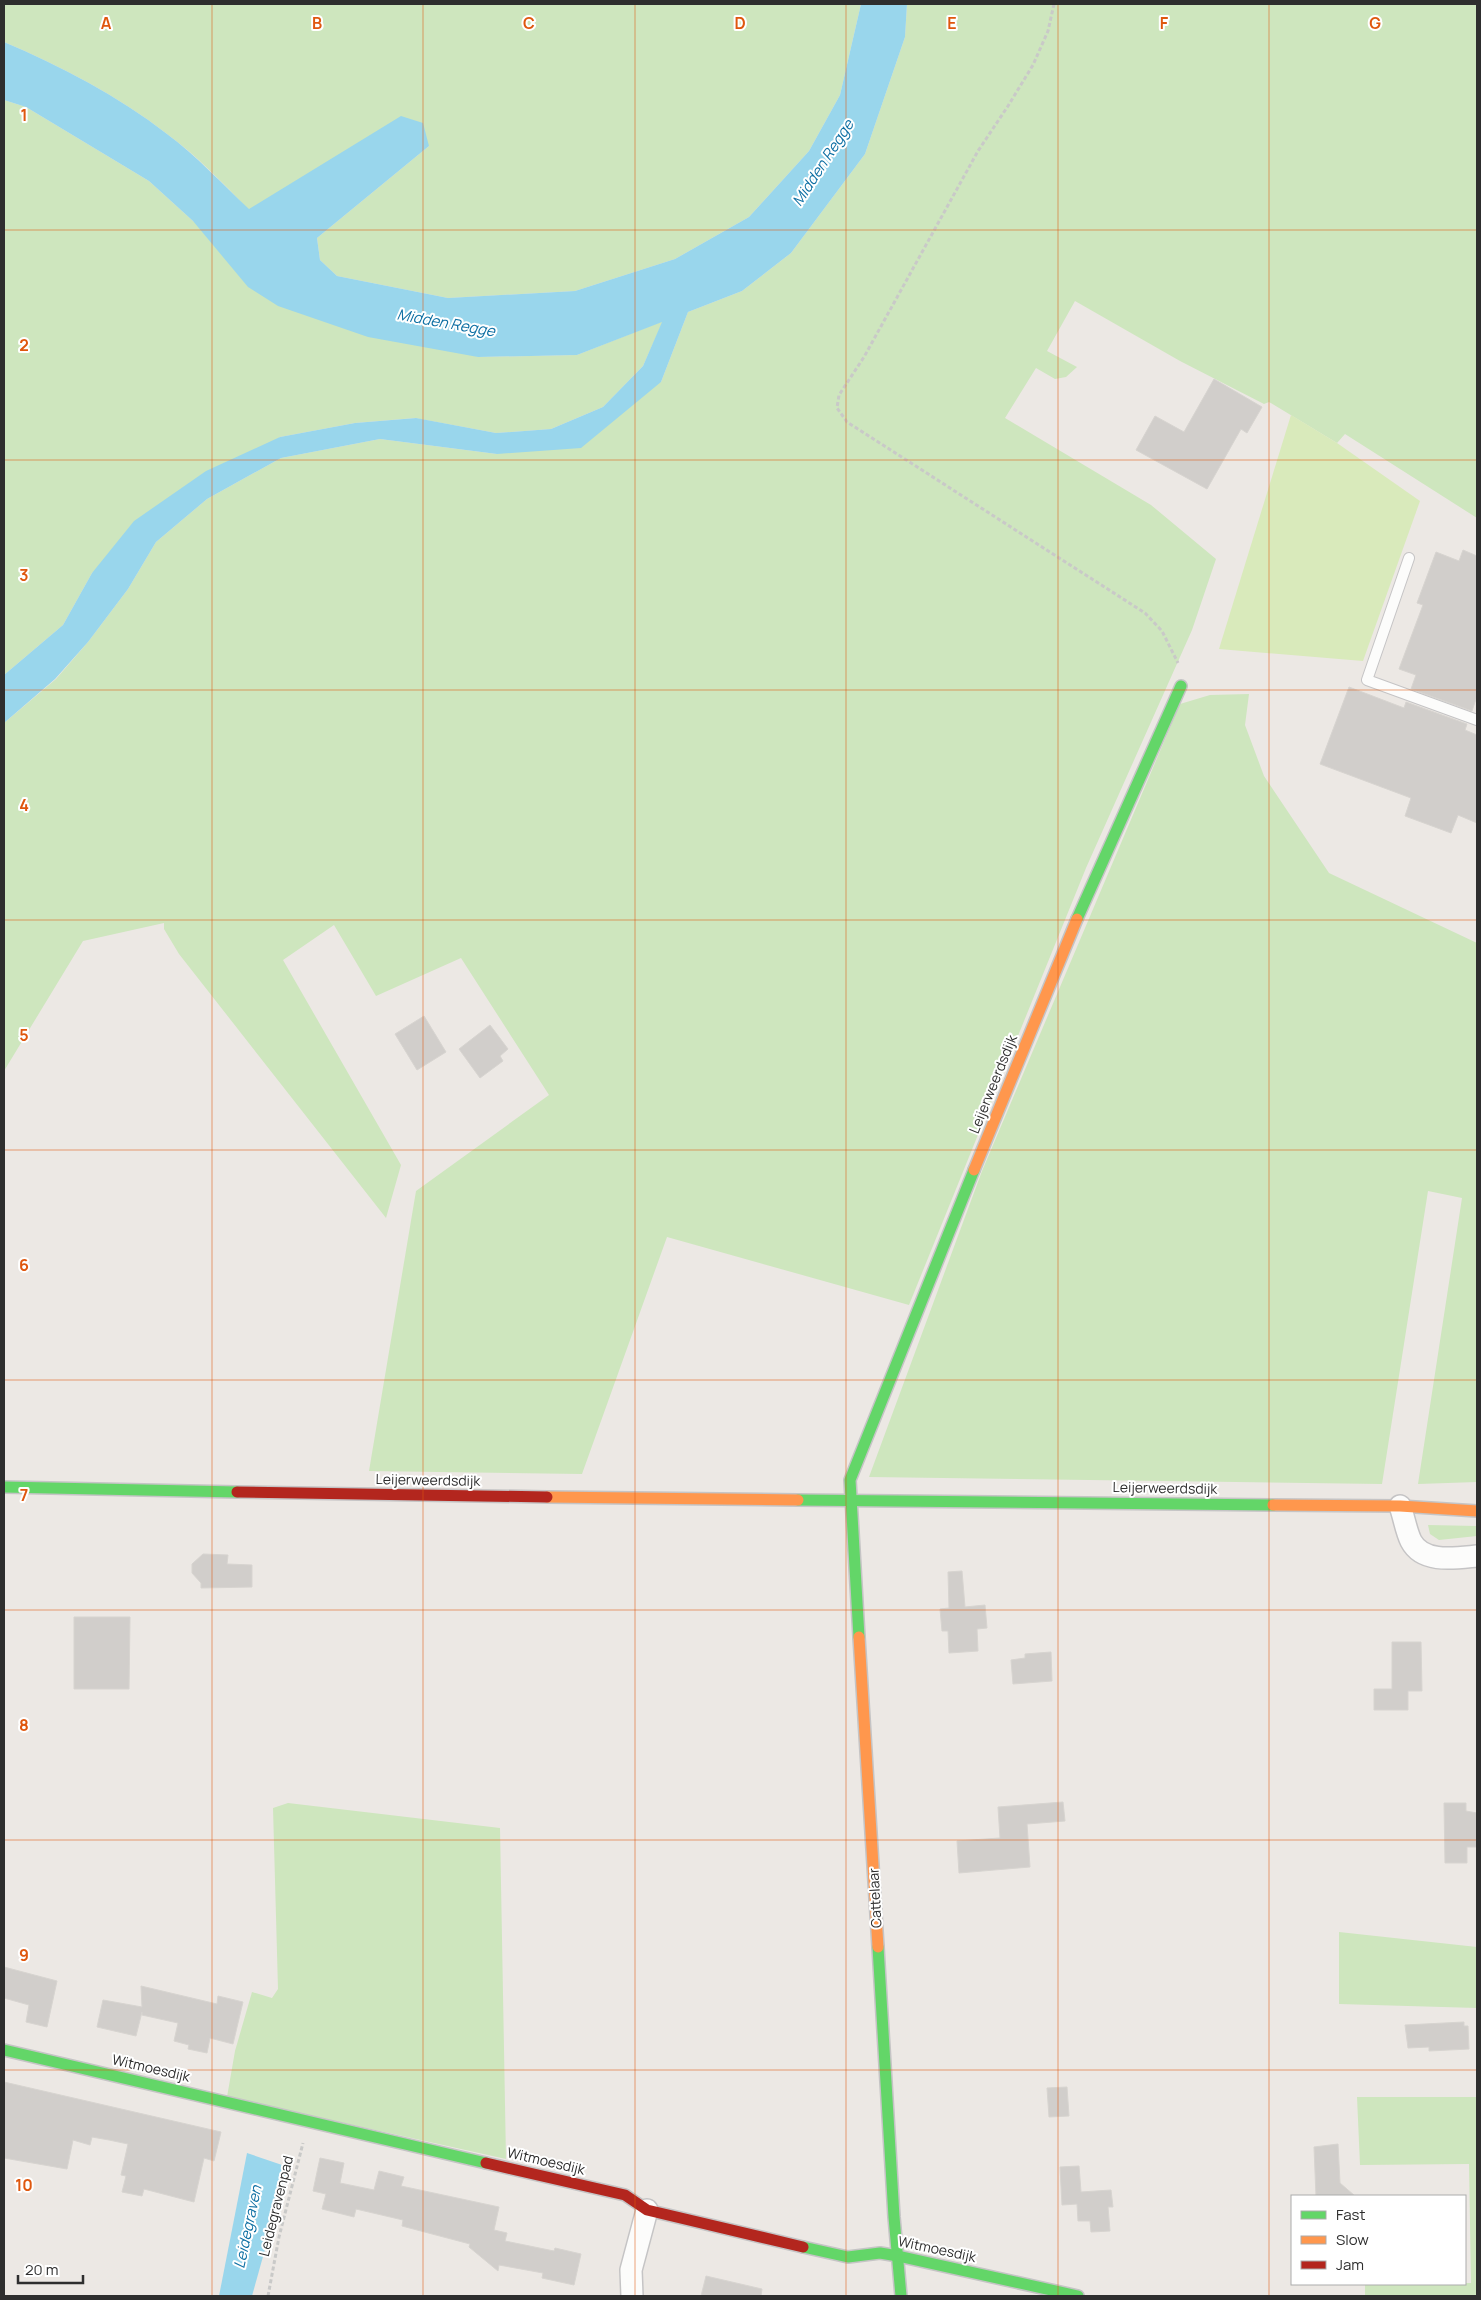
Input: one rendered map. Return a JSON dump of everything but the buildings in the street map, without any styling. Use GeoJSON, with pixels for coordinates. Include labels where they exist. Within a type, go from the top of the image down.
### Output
{"type":"FeatureCollection","features":[{"type":"Feature","properties":{"kind":"street","name":"Leijerweerdsdijk"},"geometry":{"type":"LineString","coordinates":[[851,1499],[850,1480],[921,1298],[1086,896],[1181,686]]}},
{"type":"Feature","properties":{"kind":"street","name":"Leijerweerdsdijk"},"geometry":{"type":"LineString","coordinates":[[4,1488],[368,1495],[1400,1506],[1477,1511]]}},
{"type":"Feature","properties":{"kind":"street","name":"Cattelaar"},"geometry":{"type":"LineString","coordinates":[[851,1499],[901,2296]]}},
{"type":"Feature","properties":{"kind":"street"},"geometry":{"type":"LineString","coordinates":[[1400,1506],[1411,1540],[1418,1550],[1433,1557],[1477,1556]]}},
{"type":"Feature","properties":{"kind":"street","name":"Witmoesdijk"},"geometry":{"type":"LineString","coordinates":[[4,2050],[625,2195],[647,2210],[848,2257],[880,2253],[898,2256],[1078,2296]]}},
{"type":"Feature","properties":{"kind":"street"},"geometry":{"type":"LineString","coordinates":[[632,2296],[631,2270],[647,2210]]}},
{"type":"Feature","properties":{"kind":"lane"},"geometry":{"type":"LineString","coordinates":[[1408,558],[1367,680],[1477,720]]}},
{"type":"Feature","properties":{"kind":"path"},"geometry":{"type":"LineString","coordinates":[[1054,4],[1048,31],[1029,70],[978,151],[864,357],[838,395],[837,408],[842,418],[1145,613],[1162,631],[1180,669]]}},
{"type":"Feature","properties":{"kind":"path","name":"Leidegravenpad"},"geometry":{"type":"LineString","coordinates":[[268,2296],[279,2236],[309,2121]]}},
{"type":"Feature","properties":{"kind":"green space"},"geometry":{"type":"Polygon","coordinates":[[[4,4],[861,4],[840,95],[809,151],[749,217],[675,259],[575,291],[448,298],[337,276],[320,260],[317,238],[429,146],[401,117],[249,210],[220,180],[178,142],[148,120],[89,83],[47,61],[4,42],[4,4]]]}},
{"type":"Feature","properties":{"kind":"green space"},"geometry":{"type":"Polygon","coordinates":[[[907,4],[1477,4],[1477,518],[1345,434],[1337,443],[1269,402],[1264,404],[1180,361],[1075,301],[1047,351],[1077,367],[1066,377],[1055,379],[1036,368],[1005,418],[1151,505],[1216,559],[1192,630],[1086,868],[909,1305],[667,1237],[582,1474],[369,1471],[416,1191],[549,1095],[461,958],[376,996],[334,925],[283,960],[401,1165],[386,1218],[179,954],[164,929],[164,923],[83,941],[4,1071],[4,723],[56,679],[88,642],[128,589],[156,542],[207,499],[281,458],[380,439],[497,454],[661,382],[688,312],[742,291],[791,253],[865,154],[905,37],[907,4]]]}},
{"type":"Feature","properties":{"kind":"green space"},"geometry":{"type":"Polygon","coordinates":[[[4,100],[26,107],[149,181],[193,221],[478,357],[577,355],[663,321],[643,366],[603,407],[551,429],[496,433],[415,418],[355,423],[280,437],[92,573],[63,625],[4,675],[4,100]]]}},
{"type":"Feature","properties":{"kind":"green space"},"geometry":{"type":"Polygon","coordinates":[[[1291,415],[1337,443],[1420,501],[1363,661],[1219,649],[1291,415]]]}},
{"type":"Feature","properties":{"kind":"green space"},"geometry":{"type":"Polygon","coordinates":[[[1249,694],[1245,725],[1264,776],[1329,873],[1477,943],[1477,1482],[1418,1484],[1462,1198],[1428,1191],[1382,1484],[869,1477],[982,1171],[1180,704],[1210,695],[1249,694]]]}},
{"type":"Feature","properties":{"kind":"green space"},"geometry":{"type":"Polygon","coordinates":[[[1428,1525],[1477,1526],[1477,1536],[1439,1540],[1430,1534],[1428,1525]]]}},
{"type":"Feature","properties":{"kind":"green space"},"geometry":{"type":"Polygon","coordinates":[[[288,1803],[500,1828],[506,2159],[227,2097],[235,2051],[252,1992],[272,1998],[278,1989],[273,1808],[288,1803]]]}},
{"type":"Feature","properties":{"kind":"green space"},"geometry":{"type":"Polygon","coordinates":[[[1339,1932],[1477,1947],[1477,2008],[1339,2004],[1339,1932]]]}},
{"type":"Feature","properties":{"kind":"green space"},"geometry":{"type":"Polygon","coordinates":[[[1357,2097],[1477,2097],[1477,2296],[1365,2296],[1365,2285],[1466,2285],[1466,2283],[1471,2283],[1469,2164],[1360,2165],[1357,2097]]]}},
{"type":"Feature","properties":{"kind":"water","name":"Midden Regge"},"geometry":{"type":"Polygon","coordinates":[[[861,4],[907,4],[905,37],[865,154],[791,253],[742,291],[688,312],[661,382],[581,448],[497,454],[380,439],[281,458],[207,499],[156,542],[128,589],[88,642],[55,679],[4,723],[4,675],[63,625],[92,573],[134,521],[206,471],[280,437],[355,423],[416,418],[496,433],[551,429],[603,407],[643,366],[662,322],[577,355],[478,357],[368,337],[278,306],[248,287],[193,221],[149,181],[26,107],[4,100],[4,42],[47,61],[129,107],[189,151],[249,209],[401,116],[423,123],[429,146],[317,238],[320,260],[337,276],[448,298],[575,291],[675,259],[749,217],[809,151],[840,95],[861,4]]]}},
{"type":"Feature","properties":{"kind":"water","name":"Leidegraven"},"geometry":{"type":"Polygon","coordinates":[[[247,2153],[288,2167],[252,2296],[219,2296],[247,2153]]]}},
{"type":"Feature","properties":{"kind":"traffic: fast"},"geometry":{"type":"LineString","coordinates":[[1077,919],[1181,686]]}},
{"type":"Feature","properties":{"kind":"traffic: fast"},"geometry":{"type":"LineString","coordinates":[[859,1637],[850,1480],[974,1170]]}},
{"type":"Feature","properties":{"kind":"traffic: fast"},"geometry":{"type":"LineString","coordinates":[[4,1487],[237,1492]]}},
{"type":"Feature","properties":{"kind":"traffic: fast"},"geometry":{"type":"LineString","coordinates":[[798,1500],[1273,1505]]}},
{"type":"Feature","properties":{"kind":"traffic: fast"},"geometry":{"type":"LineString","coordinates":[[878,1947],[894,2217],[901,2296]]}},
{"type":"Feature","properties":{"kind":"traffic: fast"},"geometry":{"type":"LineString","coordinates":[[4,2050],[486,2163]]}},
{"type":"Feature","properties":{"kind":"traffic: fast"},"geometry":{"type":"LineString","coordinates":[[803,2247],[848,2257],[880,2253],[898,2256],[1078,2296]]}},
{"type":"Feature","properties":{"kind":"traffic: slow"},"geometry":{"type":"LineString","coordinates":[[974,1170],[1077,919]]}},
{"type":"Feature","properties":{"kind":"traffic: slow"},"geometry":{"type":"LineString","coordinates":[[547,1497],[798,1500]]}},
{"type":"Feature","properties":{"kind":"traffic: slow"},"geometry":{"type":"LineString","coordinates":[[1273,1505],[1400,1506],[1477,1511]]}},
{"type":"Feature","properties":{"kind":"traffic: slow"},"geometry":{"type":"LineString","coordinates":[[859,1637],[878,1947]]}},
{"type":"Feature","properties":{"kind":"traffic: jam"},"geometry":{"type":"LineString","coordinates":[[237,1492],[547,1497]]}},
{"type":"Feature","properties":{"kind":"traffic: jam"},"geometry":{"type":"LineString","coordinates":[[486,2163],[625,2195],[647,2210],[803,2247]]}}]}
